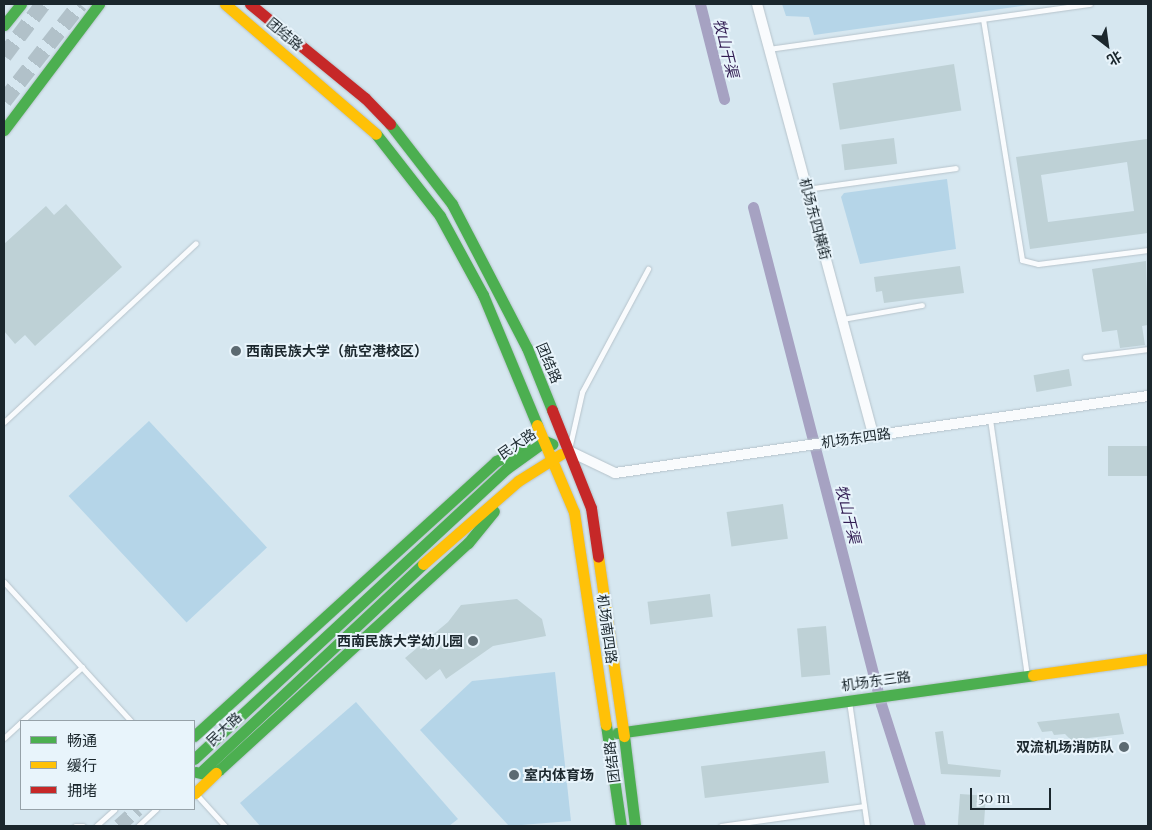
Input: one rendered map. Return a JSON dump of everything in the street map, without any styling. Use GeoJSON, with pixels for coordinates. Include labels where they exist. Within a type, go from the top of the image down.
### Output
{"type":"FeatureCollection","features":[{"type":"Feature","properties":{"kind":"main road"},"geometry":{"type":"LineString","coordinates":[[4,25],[20,4]]}},
{"type":"Feature","properties":{"kind":"main road"},"geometry":{"type":"LineString","coordinates":[[4,130],[99,4]]}},
{"type":"Feature","properties":{"kind":"main road","name":"团结路"},"geometry":{"type":"LineString","coordinates":[[225,4],[337,97],[379,136],[440,216],[483,296],[545,440]]}},
{"type":"Feature","properties":{"kind":"main road","name":"团结路"},"geometry":{"type":"LineString","coordinates":[[250,4],[365,98],[404,139],[452,204],[527,348],[591,508],[624,732],[635,826]]}},
{"type":"Feature","properties":{"kind":"main road"},"geometry":{"type":"LineString","coordinates":[[195,735],[496,461],[545,440]]}},
{"type":"Feature","properties":{"kind":"main road","name":"民大路"},"geometry":{"type":"LineString","coordinates":[[195,757],[506,469],[545,440],[569,451]]}},
{"type":"Feature","properties":{"kind":"main road","name":"机场南四路"},"geometry":{"type":"LineString","coordinates":[[545,440],[574,512],[621,826]]}},
{"type":"Feature","properties":{"kind":"main road","name":"民大路"},"geometry":{"type":"LineString","coordinates":[[198,770],[399,585],[518,481],[552,456],[569,451]]}},
{"type":"Feature","properties":{"kind":"main road"},"geometry":{"type":"LineString","coordinates":[[195,791],[468,543],[518,481]]}},
{"type":"Feature","properties":{"kind":"main road","name":"机场东三路"},"geometry":{"type":"LineString","coordinates":[[608,734],[1148,659]]}},
{"type":"Feature","properties":{"kind":"main road"},"geometry":{"type":"LineString","coordinates":[[198,770],[209,775],[219,770]]}},
{"type":"Feature","properties":{"kind":"street","name":"机场东四横街"},"geometry":{"type":"LineString","coordinates":[[757,4],[873,435]]}},
{"type":"Feature","properties":{"kind":"street","name":"机场东四路"},"geometry":{"type":"LineString","coordinates":[[569,451],[615,473],[1148,396]]}},
{"type":"Feature","properties":{"kind":"lane"},"geometry":{"type":"LineString","coordinates":[[769,49],[1090,4]]}},
{"type":"Feature","properties":{"kind":"lane"},"geometry":{"type":"LineString","coordinates":[[984,19],[1022,260],[1038,264],[1148,250]]}},
{"type":"Feature","properties":{"kind":"lane"},"geometry":{"type":"LineString","coordinates":[[807,189],[956,168]]}},
{"type":"Feature","properties":{"kind":"lane"},"geometry":{"type":"LineString","coordinates":[[4,422],[196,243]]}},
{"type":"Feature","properties":{"kind":"lane"},"geometry":{"type":"LineString","coordinates":[[569,451],[582,392],[648,269]]}},
{"type":"Feature","properties":{"kind":"lane"},"geometry":{"type":"LineString","coordinates":[[842,319],[922,306]]}},
{"type":"Feature","properties":{"kind":"lane"},"geometry":{"type":"LineString","coordinates":[[1085,357],[1148,349]]}},
{"type":"Feature","properties":{"kind":"lane"},"geometry":{"type":"LineString","coordinates":[[990,418],[1027,676]]}},
{"type":"Feature","properties":{"kind":"lane"},"geometry":{"type":"LineString","coordinates":[[4,582],[130,720]]}},
{"type":"Feature","properties":{"kind":"lane"},"geometry":{"type":"LineString","coordinates":[[24,720],[82,666]]}},
{"type":"Feature","properties":{"kind":"lane"},"geometry":{"type":"LineString","coordinates":[[849,701],[867,826]]}},
{"type":"Feature","properties":{"kind":"lane"},"geometry":{"type":"LineString","coordinates":[[4,738],[20,724]]}},
{"type":"Feature","properties":{"kind":"lane"},"geometry":{"type":"LineString","coordinates":[[195,793],[224,826]]}},
{"type":"Feature","properties":{"kind":"lane"},"geometry":{"type":"LineString","coordinates":[[721,826],[864,806]]}},
{"type":"Feature","properties":{"kind":"lane"},"geometry":{"type":"LineString","coordinates":[[96,826],[114,810]]}},
{"type":"Feature","properties":{"kind":"lane"},"geometry":{"type":"LineString","coordinates":[[138,826],[155,810]]}},
{"type":"Feature","properties":{"kind":"lane"},"geometry":{"type":"LineString","coordinates":[[74,826],[83,826]]}},
{"type":"Feature","properties":{"kind":"shaded area"},"geometry":{"type":"Polygon","coordinates":[[[782,4],[1035,4],[814,35],[809,17],[786,16],[782,4]]]}},
{"type":"Feature","properties":{"kind":"shaded area"},"geometry":{"type":"Polygon","coordinates":[[[947,179],[956,249],[860,264],[841,197],[844,193],[947,179]]]}},
{"type":"Feature","properties":{"kind":"shaded area"},"geometry":{"type":"Polygon","coordinates":[[[149,421],[267,548],[187,623],[69,496],[149,421]]]}},
{"type":"Feature","properties":{"kind":"shaded area","name":"室内体育场"},"geometry":{"type":"Polygon","coordinates":[[[555,672],[571,821],[509,826],[420,730],[472,681],[555,672]]]}},
{"type":"Feature","properties":{"kind":"shaded area"},"geometry":{"type":"Polygon","coordinates":[[[356,702],[458,819],[449,826],[260,826],[240,803],[356,702]]]}},
{"type":"Feature","properties":{"kind":"building"},"geometry":{"type":"Polygon","coordinates":[[[954,64],[961,110],[840,130],[833,83],[954,64]]]}},
{"type":"Feature","properties":{"kind":"building"},"geometry":{"type":"Polygon","coordinates":[[[894,138],[897,164],[845,170],[841,144],[894,138]]]}},
{"type":"Feature","properties":{"kind":"building"},"geometry":{"type":"Polygon","coordinates":[[[1147,139],[1148,233],[1030,249],[1016,157],[1147,139]],[[1127,162],[1041,175],[1048,222],[1134,211],[1127,162]]]}},
{"type":"Feature","properties":{"kind":"building"},"geometry":{"type":"Polygon","coordinates":[[[66,204],[122,267],[35,346],[25,335],[15,344],[4,331],[4,244],[46,206],[54,215],[66,204]]]}},
{"type":"Feature","properties":{"kind":"building"},"geometry":{"type":"Polygon","coordinates":[[[1146,261],[1148,325],[1142,326],[1145,345],[1120,348],[1117,330],[1102,332],[1092,269],[1146,261]]]}},
{"type":"Feature","properties":{"kind":"building"},"geometry":{"type":"Polygon","coordinates":[[[960,266],[964,293],[884,303],[882,291],[876,292],[874,277],[960,266]]]}},
{"type":"Feature","properties":{"kind":"building"},"geometry":{"type":"Polygon","coordinates":[[[1069,369],[1072,386],[1036,392],[1034,375],[1069,369]]]}},
{"type":"Feature","properties":{"kind":"building"},"geometry":{"type":"Polygon","coordinates":[[[1108,446],[1148,446],[1148,476],[1108,476],[1108,446]]]}},
{"type":"Feature","properties":{"kind":"building"},"geometry":{"type":"Polygon","coordinates":[[[783,504],[788,539],[731,547],[727,512],[783,504]]]}},
{"type":"Feature","properties":{"kind":"building"},"geometry":{"type":"Polygon","coordinates":[[[710,594],[713,617],[650,625],[647,602],[710,594]]]}},
{"type":"Feature","properties":{"kind":"building","name":"西南民族大学幼儿园"},"geometry":{"type":"Polygon","coordinates":[[[517,599],[542,619],[546,636],[493,646],[446,679],[440,669],[426,680],[405,658],[448,622],[461,605],[517,599]]]}},
{"type":"Feature","properties":{"kind":"building"},"geometry":{"type":"Polygon","coordinates":[[[826,626],[830,675],[801,677],[797,629],[826,626]]]}},
{"type":"Feature","properties":{"kind":"building"},"geometry":{"type":"Polygon","coordinates":[[[1119,713],[1124,734],[1071,740],[1065,734],[1054,735],[1052,731],[1042,732],[1037,722],[1119,713]]]}},
{"type":"Feature","properties":{"kind":"building"},"geometry":{"type":"Polygon","coordinates":[[[943,731],[948,764],[1001,770],[1000,777],[941,774],[935,732],[943,731]]]}},
{"type":"Feature","properties":{"kind":"building"},"geometry":{"type":"Polygon","coordinates":[[[825,751],[829,783],[705,798],[701,766],[825,751]]]}},
{"type":"Feature","properties":{"kind":"building"},"geometry":{"type":"Polygon","coordinates":[[[960,794],[986,796],[984,826],[958,825],[960,794]]]}},
{"type":"Feature","properties":{"kind":"waterway","name":"牧山干渠"},"geometry":{"type":"LineString","coordinates":[[700,4],[724,99]]}},
{"type":"Feature","properties":{"kind":"waterway","name":"牧山干渠"},"geometry":{"type":"LineString","coordinates":[[753,207],[881,704],[920,826]]}},
{"type":"Feature","properties":{"kind":"tunnel"},"geometry":{"type":"LineString","coordinates":[[4,56],[43,4]]}},
{"type":"Feature","properties":{"kind":"tunnel"},"geometry":{"type":"LineString","coordinates":[[4,101],[80,4]]}},
{"type":"Feature","properties":{"kind":"tunnel"},"geometry":{"type":"LineString","coordinates":[[119,826],[137,810]]}},
{"type":"Feature","properties":{"kind":"traffic: fast"},"geometry":{"type":"LineString","coordinates":[[4,25],[21,4]]}},
{"type":"Feature","properties":{"kind":"traffic: fast"},"geometry":{"type":"LineString","coordinates":[[4,130],[99,4]]}},
{"type":"Feature","properties":{"kind":"traffic: fast"},"geometry":{"type":"LineString","coordinates":[[390,124],[452,204],[527,348],[552,410]]}},
{"type":"Feature","properties":{"kind":"traffic: fast"},"geometry":{"type":"LineString","coordinates":[[376,134],[440,216],[483,295],[537,425]]}},
{"type":"Feature","properties":{"kind":"traffic: fast"},"geometry":{"type":"LineString","coordinates":[[195,758],[506,469],[545,441],[552,444]]}},
{"type":"Feature","properties":{"kind":"traffic: fast"},"geometry":{"type":"LineString","coordinates":[[195,735],[496,461],[526,448]]}},
{"type":"Feature","properties":{"kind":"traffic: fast"},"geometry":{"type":"LineString","coordinates":[[196,772],[209,775],[219,770],[468,543],[494,511]]}},
{"type":"Feature","properties":{"kind":"traffic: fast"},"geometry":{"type":"LineString","coordinates":[[203,770],[423,564]]}},
{"type":"Feature","properties":{"kind":"traffic: fast"},"geometry":{"type":"LineString","coordinates":[[617,733],[1033,675]]}},
{"type":"Feature","properties":{"kind":"traffic: fast"},"geometry":{"type":"LineString","coordinates":[[606,725],[621,826]]}},
{"type":"Feature","properties":{"kind":"traffic: fast"},"geometry":{"type":"LineString","coordinates":[[624,736],[635,826]]}},
{"type":"Feature","properties":{"kind":"traffic: slow"},"geometry":{"type":"LineString","coordinates":[[225,4],[376,134]]}},
{"type":"Feature","properties":{"kind":"traffic: slow"},"geometry":{"type":"LineString","coordinates":[[537,425],[574,512],[606,725]]}},
{"type":"Feature","properties":{"kind":"traffic: slow"},"geometry":{"type":"LineString","coordinates":[[423,564],[518,481],[561,454]]}},
{"type":"Feature","properties":{"kind":"traffic: slow"},"geometry":{"type":"LineString","coordinates":[[598,556],[624,736]]}},
{"type":"Feature","properties":{"kind":"traffic: slow"},"geometry":{"type":"LineString","coordinates":[[1033,675],[1148,659]]}},
{"type":"Feature","properties":{"kind":"traffic: slow"},"geometry":{"type":"LineString","coordinates":[[195,793],[216,773]]}},
{"type":"Feature","properties":{"kind":"traffic: jam"},"geometry":{"type":"LineString","coordinates":[[250,4],[365,98],[390,124]]}},
{"type":"Feature","properties":{"kind":"traffic: jam"},"geometry":{"type":"LineString","coordinates":[[552,410],[591,508],[598,556]]}},
{"type":"Feature","properties":{"kind":"place","name":"西南民族大学（航空港校区）"},"geometry":{"type":"Point","coordinates":[236,351]}},
{"type":"Feature","properties":{"kind":"place","name":"西南民族大学幼儿园"},"geometry":{"type":"Point","coordinates":[473,641]}},
{"type":"Feature","properties":{"kind":"place","name":"双流机场消防队"},"geometry":{"type":"Point","coordinates":[1124,747]}},
{"type":"Feature","properties":{"kind":"place","name":"室内体育场"},"geometry":{"type":"Point","coordinates":[514,775]}}]}
